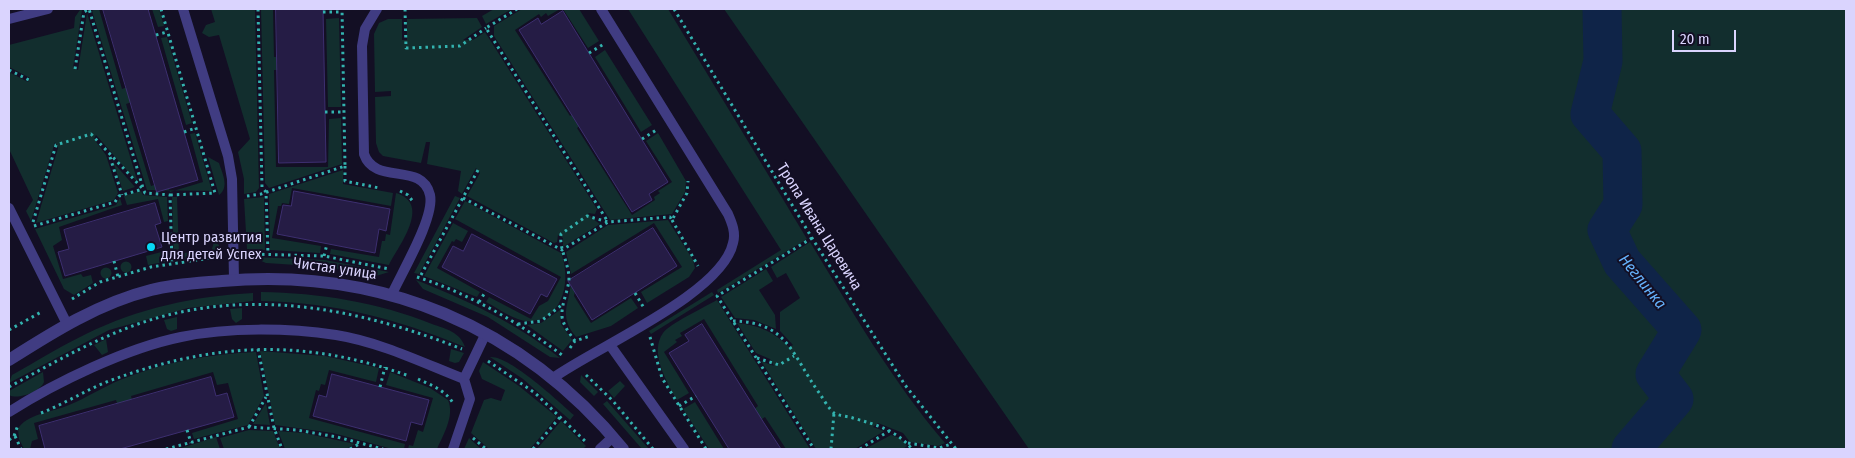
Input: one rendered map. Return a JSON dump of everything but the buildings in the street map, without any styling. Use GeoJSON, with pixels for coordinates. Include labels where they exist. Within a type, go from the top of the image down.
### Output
{"type":"FeatureCollection","features":[{"type":"Feature","properties":{"kind":"street","name":"Чистая улица"},"geometry":{"type":"LineString","coordinates":[[9,360],[67,324],[151,290],[264,278],[348,284],[392,294],[486,333],[522,354],[579,400],[623,449]]}},
{"type":"Feature","properties":{"kind":"lane"},"geometry":{"type":"LineString","coordinates":[[9,19],[48,9]]}},
{"type":"Feature","properties":{"kind":"lane"},"geometry":{"type":"LineString","coordinates":[[183,9],[228,156],[232,178],[234,280]]}},
{"type":"Feature","properties":{"kind":"lane"},"geometry":{"type":"LineString","coordinates":[[377,9],[365,29],[362,46],[364,154],[366,161],[375,170],[417,178],[426,186],[431,198],[429,216],[392,294]]}},
{"type":"Feature","properties":{"kind":"lane"},"geometry":{"type":"LineString","coordinates":[[553,378],[574,363],[610,345],[708,282],[723,266],[734,242],[734,228],[728,214],[702,168],[601,9]]}},
{"type":"Feature","properties":{"kind":"lane"},"geometry":{"type":"LineString","coordinates":[[9,208],[67,324]]}},
{"type":"Feature","properties":{"kind":"lane"},"geometry":{"type":"LineString","coordinates":[[9,412],[83,373],[135,350],[182,336],[258,329],[337,336],[393,352],[464,379]]}},
{"type":"Feature","properties":{"kind":"lane"},"geometry":{"type":"LineString","coordinates":[[452,449],[470,399],[464,379],[486,333]]}},
{"type":"Feature","properties":{"kind":"lane"},"geometry":{"type":"LineString","coordinates":[[610,345],[684,449]]}},
{"type":"Feature","properties":{"kind":"lane"},"geometry":{"type":"LineString","coordinates":[[600,449],[612,437]]}},
{"type":"Feature","properties":{"kind":"path"},"geometry":{"type":"LineString","coordinates":[[75,69],[84,12],[89,9],[144,189]]}},
{"type":"Feature","properties":{"kind":"path"},"geometry":{"type":"LineString","coordinates":[[35,235],[31,227],[56,145],[91,134],[109,155],[144,189],[145,193],[170,195],[215,193],[161,9]]}},
{"type":"Feature","properties":{"kind":"path"},"geometry":{"type":"LineString","coordinates":[[258,9],[262,186],[266,192],[268,254]]}},
{"type":"Feature","properties":{"kind":"path"},"geometry":{"type":"LineString","coordinates":[[405,9],[406,48],[460,46],[517,9]]}},
{"type":"Feature","properties":{"kind":"path","name":"Тропа Ивана Царевича"},"geometry":{"type":"LineString","coordinates":[[674,9],[812,238],[904,385],[956,449]]}},
{"type":"Feature","properties":{"kind":"path"},"geometry":{"type":"LineString","coordinates":[[323,12],[342,10],[345,182],[382,188]]}},
{"type":"Feature","properties":{"kind":"path"},"geometry":{"type":"LineString","coordinates":[[486,28],[608,222]]}},
{"type":"Feature","properties":{"kind":"path"},"geometry":{"type":"LineString","coordinates":[[156,34],[168,32]]}},
{"type":"Feature","properties":{"kind":"path"},"geometry":{"type":"LineString","coordinates":[[600,37],[609,52]]}},
{"type":"Feature","properties":{"kind":"path"},"geometry":{"type":"LineString","coordinates":[[589,53],[604,44]]}},
{"type":"Feature","properties":{"kind":"path"},"geometry":{"type":"LineString","coordinates":[[9,70],[29,80]]}},
{"type":"Feature","properties":{"kind":"path"},"geometry":{"type":"LineString","coordinates":[[325,112],[344,112]]}},
{"type":"Feature","properties":{"kind":"path"},"geometry":{"type":"LineString","coordinates":[[653,121],[662,136]]}},
{"type":"Feature","properties":{"kind":"path"},"geometry":{"type":"LineString","coordinates":[[184,132],[196,128]]}},
{"type":"Feature","properties":{"kind":"path"},"geometry":{"type":"LineString","coordinates":[[642,139],[658,129]]}},
{"type":"Feature","properties":{"kind":"path"},"geometry":{"type":"LineString","coordinates":[[109,155],[122,194]]}},
{"type":"Feature","properties":{"kind":"path"},"geometry":{"type":"LineString","coordinates":[[266,192],[345,166]]}},
{"type":"Feature","properties":{"kind":"path"},"geometry":{"type":"LineString","coordinates":[[420,278],[478,170]]}},
{"type":"Feature","properties":{"kind":"path"},"geometry":{"type":"LineString","coordinates":[[672,220],[687,193],[688,178]]}},
{"type":"Feature","properties":{"kind":"path"},"geometry":{"type":"LineString","coordinates":[[31,227],[115,202],[122,194],[144,189]]}},
{"type":"Feature","properties":{"kind":"path"},"geometry":{"type":"LineString","coordinates":[[391,190],[408,195],[416,208]]}},
{"type":"Feature","properties":{"kind":"path"},"geometry":{"type":"LineString","coordinates":[[170,195],[172,264]]}},
{"type":"Feature","properties":{"kind":"path"},"geometry":{"type":"LineString","coordinates":[[463,198],[562,250]]}},
{"type":"Feature","properties":{"kind":"path"},"geometry":{"type":"LineString","coordinates":[[575,341],[566,329],[562,317],[569,280],[568,265],[562,250],[562,234],[587,216],[608,222],[670,217],[697,262],[696,273]]}},
{"type":"Feature","properties":{"kind":"path"},"geometry":{"type":"LineString","coordinates":[[562,250],[608,222]]}},
{"type":"Feature","properties":{"kind":"path"},"geometry":{"type":"LineString","coordinates":[[812,238],[718,296],[814,449]]}},
{"type":"Feature","properties":{"kind":"path"},"geometry":{"type":"LineString","coordinates":[[324,256],[326,244]]}},
{"type":"Feature","properties":{"kind":"path"},"geometry":{"type":"LineString","coordinates":[[114,262],[118,277]]}},
{"type":"Feature","properties":{"kind":"path"},"geometry":{"type":"LineString","coordinates":[[390,269],[394,262]]}},
{"type":"Feature","properties":{"kind":"path"},"geometry":{"type":"LineString","coordinates":[[479,302],[486,291]]}},
{"type":"Feature","properties":{"kind":"path"},"geometry":{"type":"LineString","coordinates":[[635,292],[644,307]]}},
{"type":"Feature","properties":{"kind":"path"},"geometry":{"type":"LineString","coordinates":[[67,296],[73,298]]}},
{"type":"Feature","properties":{"kind":"path"},"geometry":{"type":"LineString","coordinates":[[636,312],[652,302]]}},
{"type":"Feature","properties":{"kind":"path"},"geometry":{"type":"LineString","coordinates":[[517,324],[541,321],[564,303]]}},
{"type":"Feature","properties":{"kind":"path"},"geometry":{"type":"LineString","coordinates":[[733,321],[755,322],[784,338],[792,347],[794,356],[834,412],[870,423],[901,436],[912,449]]}},
{"type":"Feature","properties":{"kind":"path"},"geometry":{"type":"LineString","coordinates":[[9,322],[11,329]]}},
{"type":"Feature","properties":{"kind":"path"},"geometry":{"type":"LineString","coordinates":[[564,356],[575,341],[593,334]]}},
{"type":"Feature","properties":{"kind":"path"},"geometry":{"type":"LineString","coordinates":[[651,338],[662,378],[706,449]]}},
{"type":"Feature","properties":{"kind":"path"},"geometry":{"type":"LineString","coordinates":[[258,349],[274,428],[282,449]]}},
{"type":"Feature","properties":{"kind":"path"},"geometry":{"type":"LineString","coordinates":[[38,414],[69,402],[106,382],[149,367],[192,355],[258,349],[319,353],[385,367],[438,389],[453,402],[453,410]]}},
{"type":"Feature","properties":{"kind":"path"},"geometry":{"type":"LineString","coordinates":[[756,358],[779,365],[794,356]]}},
{"type":"Feature","properties":{"kind":"path"},"geometry":{"type":"LineString","coordinates":[[380,387],[385,367]]}},
{"type":"Feature","properties":{"kind":"path"},"geometry":{"type":"LineString","coordinates":[[679,406],[696,396]]}},
{"type":"Feature","properties":{"kind":"path"},"geometry":{"type":"LineString","coordinates":[[250,427],[267,397]]}},
{"type":"Feature","properties":{"kind":"path"},"geometry":{"type":"LineString","coordinates":[[831,449],[834,412]]}},
{"type":"Feature","properties":{"kind":"path"},"geometry":{"type":"LineString","coordinates":[[533,449],[561,416]]}},
{"type":"Feature","properties":{"kind":"path"},"geometry":{"type":"LineString","coordinates":[[9,440],[14,436],[16,427],[22,420]]}},
{"type":"Feature","properties":{"kind":"path"},"geometry":{"type":"LineString","coordinates":[[166,449],[250,427],[274,428],[362,442],[384,449]]}},
{"type":"Feature","properties":{"kind":"path"},"geometry":{"type":"LineString","coordinates":[[187,430],[191,443]]}},
{"type":"Feature","properties":{"kind":"path"},"geometry":{"type":"LineString","coordinates":[[860,449],[889,431]]}},
{"type":"Feature","properties":{"kind":"path"},"geometry":{"type":"LineString","coordinates":[[14,436],[21,449]]}},
{"type":"Feature","properties":{"kind":"path"},"geometry":{"type":"LineString","coordinates":[[350,449],[362,442]]}},
{"type":"Feature","properties":{"kind":"path"},"geometry":{"type":"LineString","coordinates":[[907,443],[939,448],[951,444]]}},
{"type":"Feature","properties":{"kind":"green space"},"geometry":{"type":"Polygon","coordinates":[[[99,9],[122,89],[133,85],[138,100],[126,104],[151,186],[166,181],[169,190],[147,190],[92,11],[99,9]]]}},
{"type":"Feature","properties":{"kind":"green space"},"geometry":{"type":"Polygon","coordinates":[[[152,9],[159,9],[164,26],[158,27],[152,9]]]}},
{"type":"Feature","properties":{"kind":"green space"},"geometry":{"type":"Polygon","coordinates":[[[211,9],[255,9],[259,188],[256,192],[244,194],[244,179],[238,152],[250,139],[219,35],[209,37],[202,33],[206,25],[215,22],[211,9]]]}},
{"type":"Feature","properties":{"kind":"green space"},"geometry":{"type":"Polygon","coordinates":[[[261,9],[273,9],[274,57],[290,57],[289,70],[274,70],[276,167],[328,167],[329,119],[341,118],[342,164],[269,188],[265,183],[261,9]]]}},
{"type":"Feature","properties":{"kind":"green space"},"geometry":{"type":"Polygon","coordinates":[[[494,9],[512,9],[486,24],[482,16],[494,9]]]}},
{"type":"Feature","properties":{"kind":"green space"},"geometry":{"type":"Polygon","coordinates":[[[522,9],[560,9],[548,16],[546,13],[541,17],[539,14],[515,30],[570,116],[578,112],[584,123],[577,128],[632,215],[655,200],[654,197],[660,193],[658,191],[672,182],[646,141],[658,133],[686,181],[685,192],[672,214],[610,220],[494,36],[494,26],[522,9]]]}},
{"type":"Feature","properties":{"kind":"green space"},"geometry":{"type":"Polygon","coordinates":[[[563,9],[579,9],[599,41],[588,48],[563,9]]]}},
{"type":"Feature","properties":{"kind":"green space"},"geometry":{"type":"Polygon","coordinates":[[[628,9],[668,9],[807,239],[718,293],[717,290],[781,250],[628,9]]]}},
{"type":"Feature","properties":{"kind":"green space"},"geometry":{"type":"Polygon","coordinates":[[[724,9],[1846,9],[1846,449],[1029,449],[724,9]]]}},
{"type":"Feature","properties":{"kind":"green space"},"geometry":{"type":"Polygon","coordinates":[[[82,10],[73,68],[78,70],[87,13],[138,183],[96,135],[94,139],[106,155],[118,193],[114,200],[36,223],[58,148],[55,142],[31,221],[26,211],[33,200],[9,149],[9,72],[28,82],[30,78],[9,67],[9,45],[74,28],[75,17],[82,10]]]}},
{"type":"Feature","properties":{"kind":"green space"},"geometry":{"type":"Polygon","coordinates":[[[339,18],[341,107],[328,107],[326,19],[339,18]]]}},
{"type":"Feature","properties":{"kind":"green space"},"geometry":{"type":"Polygon","coordinates":[[[477,18],[482,27],[463,40],[473,40],[485,32],[597,209],[595,214],[588,213],[600,224],[563,247],[563,238],[558,235],[557,242],[554,243],[467,196],[480,173],[476,168],[462,194],[458,191],[461,171],[427,164],[430,142],[426,142],[421,163],[383,156],[379,152],[376,143],[375,97],[391,96],[391,91],[375,92],[374,34],[379,23],[388,19],[402,19],[402,40],[407,40],[407,19],[477,18]]]}},
{"type":"Feature","properties":{"kind":"green space"},"geometry":{"type":"Polygon","coordinates":[[[167,37],[192,123],[186,125],[161,38],[167,37]]]}},
{"type":"Feature","properties":{"kind":"green space"},"geometry":{"type":"Polygon","coordinates":[[[605,50],[652,125],[641,132],[595,57],[605,50]]]}},
{"type":"Feature","properties":{"kind":"green space"},"geometry":{"type":"Polygon","coordinates":[[[195,133],[212,191],[175,190],[203,182],[190,134],[195,133]]]}},
{"type":"Feature","properties":{"kind":"green space"},"geometry":{"type":"Polygon","coordinates":[[[208,157],[219,163],[223,175],[225,184],[219,195],[208,157]]]}},
{"type":"Feature","properties":{"kind":"green space"},"geometry":{"type":"Polygon","coordinates":[[[113,162],[135,187],[123,191],[113,162]]]}},
{"type":"Feature","properties":{"kind":"green space"},"geometry":{"type":"Polygon","coordinates":[[[343,170],[343,184],[393,193],[391,206],[292,188],[289,204],[282,203],[281,206],[278,206],[272,238],[321,246],[320,253],[270,250],[269,194],[343,170]]]}},
{"type":"Feature","properties":{"kind":"green space"},"geometry":{"type":"Polygon","coordinates":[[[141,191],[143,195],[167,197],[168,221],[164,222],[158,199],[127,205],[124,196],[141,191]]]}},
{"type":"Feature","properties":{"kind":"green space"},"geometry":{"type":"Polygon","coordinates":[[[396,193],[406,198],[412,206],[412,215],[410,226],[389,265],[330,254],[331,249],[379,257],[382,241],[385,241],[386,234],[390,235],[396,193]]]}},
{"type":"Feature","properties":{"kind":"green space"},"geometry":{"type":"Polygon","coordinates":[[[455,196],[460,198],[419,274],[414,273],[455,196]]]}},
{"type":"Feature","properties":{"kind":"green space"},"geometry":{"type":"Polygon","coordinates":[[[172,197],[177,197],[179,253],[211,252],[214,242],[219,245],[219,254],[174,261],[172,197]]]}},
{"type":"Feature","properties":{"kind":"green space"},"geometry":{"type":"Polygon","coordinates":[[[264,197],[265,250],[247,249],[244,199],[264,197]]]}},
{"type":"Feature","properties":{"kind":"green space"},"geometry":{"type":"Polygon","coordinates":[[[120,198],[122,205],[59,227],[62,240],[53,246],[63,279],[81,274],[83,277],[91,275],[93,283],[74,295],[64,289],[35,229],[116,205],[120,198]]]}},
{"type":"Feature","properties":{"kind":"green space"},"geometry":{"type":"Polygon","coordinates":[[[465,201],[561,253],[564,263],[565,284],[563,295],[552,312],[543,318],[526,321],[514,318],[486,302],[489,297],[531,319],[539,306],[548,301],[561,277],[455,219],[465,201]]]}},
{"type":"Feature","properties":{"kind":"green space"},"geometry":{"type":"Polygon","coordinates":[[[668,220],[693,260],[695,268],[689,277],[647,303],[641,292],[682,267],[654,223],[571,274],[566,252],[608,225],[668,220]]]}},
{"type":"Feature","properties":{"kind":"green space"},"geometry":{"type":"Polygon","coordinates":[[[453,223],[468,231],[462,242],[456,239],[454,242],[452,241],[437,268],[480,292],[477,297],[424,276],[453,223]]]}},
{"type":"Feature","properties":{"kind":"green space"},"geometry":{"type":"Polygon","coordinates":[[[810,242],[890,370],[945,443],[938,446],[910,442],[903,433],[878,423],[873,427],[884,431],[855,449],[816,449],[761,361],[774,366],[770,359],[756,353],[737,323],[752,325],[772,333],[789,347],[793,345],[780,331],[780,312],[800,298],[786,273],[777,278],[771,267],[810,242]]]}},
{"type":"Feature","properties":{"kind":"green space"},"geometry":{"type":"Polygon","coordinates":[[[169,250],[169,261],[148,265],[146,256],[169,250]]]}},
{"type":"Feature","properties":{"kind":"green space"},"geometry":{"type":"Polygon","coordinates":[[[252,257],[325,260],[389,272],[376,276],[328,267],[266,263],[252,257]]]}},
{"type":"Feature","properties":{"kind":"green space"},"geometry":{"type":"Polygon","coordinates":[[[126,261],[132,267],[126,273],[120,267],[126,261]]]}},
{"type":"Feature","properties":{"kind":"green space"},"geometry":{"type":"Polygon","coordinates":[[[106,267],[112,273],[106,279],[100,273],[106,267]]]}},
{"type":"Feature","properties":{"kind":"green space"},"geometry":{"type":"Polygon","coordinates":[[[766,269],[773,281],[759,290],[775,315],[776,329],[754,320],[735,318],[721,297],[766,269]]]}},
{"type":"Feature","properties":{"kind":"green space"},"geometry":{"type":"Polygon","coordinates":[[[573,277],[579,288],[575,291],[574,296],[591,323],[631,298],[638,308],[611,326],[576,337],[570,329],[566,315],[571,278],[573,277]]]}},
{"type":"Feature","properties":{"kind":"green space"},"geometry":{"type":"Polygon","coordinates":[[[416,280],[491,313],[543,345],[560,358],[550,357],[488,317],[423,289],[416,280]]]}},
{"type":"Feature","properties":{"kind":"green space"},"geometry":{"type":"Polygon","coordinates":[[[261,292],[305,294],[369,304],[411,316],[452,332],[460,338],[465,347],[390,320],[365,314],[315,305],[261,301],[261,292]]]}},
{"type":"Feature","properties":{"kind":"green space"},"geometry":{"type":"Polygon","coordinates":[[[712,292],[714,295],[651,334],[649,331],[712,292]]]}},
{"type":"Feature","properties":{"kind":"green space"},"geometry":{"type":"Polygon","coordinates":[[[253,293],[253,301],[188,308],[109,330],[9,383],[12,375],[58,349],[86,334],[126,317],[189,300],[253,293]]]}},
{"type":"Feature","properties":{"kind":"green space"},"geometry":{"type":"Polygon","coordinates":[[[717,300],[810,449],[786,449],[765,417],[757,422],[751,412],[758,406],[704,319],[680,333],[682,336],[675,340],[677,342],[664,352],[689,393],[677,400],[661,367],[658,349],[659,341],[663,333],[672,325],[717,300]]]}},
{"type":"Feature","properties":{"kind":"green space"},"geometry":{"type":"Polygon","coordinates":[[[242,308],[242,319],[236,323],[232,319],[230,309],[242,308]]]}},
{"type":"Feature","properties":{"kind":"green space"},"geometry":{"type":"Polygon","coordinates":[[[560,310],[561,324],[572,340],[563,351],[527,325],[541,323],[560,310]]]}},
{"type":"Feature","properties":{"kind":"green space"},"geometry":{"type":"Polygon","coordinates":[[[177,317],[177,329],[171,331],[167,329],[164,320],[177,317]]]}},
{"type":"Feature","properties":{"kind":"green space"},"geometry":{"type":"Polygon","coordinates":[[[106,339],[108,352],[102,355],[94,345],[106,339]]]}},
{"type":"Feature","properties":{"kind":"green space"},"geometry":{"type":"Polygon","coordinates":[[[451,349],[464,353],[459,362],[449,361],[451,349]]]}},
{"type":"Feature","properties":{"kind":"green space"},"geometry":{"type":"Polygon","coordinates":[[[260,351],[325,356],[379,368],[376,382],[329,370],[325,385],[321,384],[319,391],[316,390],[309,418],[405,444],[404,449],[392,449],[333,433],[275,425],[260,351]]]}},
{"type":"Feature","properties":{"kind":"green space"},"geometry":{"type":"Polygon","coordinates":[[[256,352],[264,396],[248,425],[194,439],[192,433],[238,419],[228,383],[217,385],[213,372],[131,396],[135,410],[121,415],[116,400],[34,423],[38,439],[32,441],[30,449],[24,449],[19,439],[18,429],[27,420],[69,405],[114,383],[153,368],[187,360],[256,352]]]}},
{"type":"Feature","properties":{"kind":"green space"},"geometry":{"type":"Polygon","coordinates":[[[490,357],[498,358],[521,371],[574,415],[570,420],[523,379],[490,357]]]}},
{"type":"Feature","properties":{"kind":"green space"},"geometry":{"type":"Polygon","coordinates":[[[483,362],[519,386],[557,417],[530,449],[489,449],[471,433],[484,400],[491,398],[501,401],[505,390],[482,379],[479,371],[483,362]]]}},
{"type":"Feature","properties":{"kind":"green space"},"geometry":{"type":"Polygon","coordinates":[[[43,372],[44,382],[34,392],[23,396],[9,395],[9,391],[43,372]]]}},
{"type":"Feature","properties":{"kind":"green space"},"geometry":{"type":"Polygon","coordinates":[[[390,372],[430,388],[448,400],[450,406],[449,419],[437,449],[408,449],[409,445],[413,446],[418,430],[423,432],[433,398],[386,385],[390,372]]]}},
{"type":"Feature","properties":{"kind":"green space"},"geometry":{"type":"Polygon","coordinates":[[[581,375],[598,392],[594,396],[580,382],[581,375]]]}},
{"type":"Feature","properties":{"kind":"green space"},"geometry":{"type":"Polygon","coordinates":[[[620,381],[625,386],[614,398],[608,391],[620,381]]]}},
{"type":"Feature","properties":{"kind":"green space"},"geometry":{"type":"Polygon","coordinates":[[[607,401],[649,449],[642,449],[603,404],[607,401]]]}},
{"type":"Feature","properties":{"kind":"green space"},"geometry":{"type":"Polygon","coordinates":[[[695,402],[724,449],[709,449],[683,409],[695,402]]]}},
{"type":"Feature","properties":{"kind":"green space"},"geometry":{"type":"Polygon","coordinates":[[[266,403],[270,425],[253,424],[266,403]]]}},
{"type":"Feature","properties":{"kind":"green space"},"geometry":{"type":"Polygon","coordinates":[[[561,421],[586,446],[583,449],[537,449],[561,421]]]}},
{"type":"Feature","properties":{"kind":"green space"},"geometry":{"type":"Polygon","coordinates":[[[249,430],[273,431],[280,449],[224,449],[220,438],[249,430]]]}},
{"type":"Feature","properties":{"kind":"green space"},"geometry":{"type":"Polygon","coordinates":[[[278,431],[304,433],[355,444],[346,449],[285,449],[278,431]]]}},
{"type":"Feature","properties":{"kind":"green space"},"geometry":{"type":"Polygon","coordinates":[[[891,435],[900,438],[907,446],[903,449],[865,449],[891,435]]]}},
{"type":"Feature","properties":{"kind":"green space"},"geometry":{"type":"Polygon","coordinates":[[[216,437],[220,449],[178,449],[216,437]]]}},
{"type":"Feature","properties":{"kind":"green space"},"geometry":{"type":"Polygon","coordinates":[[[469,438],[481,449],[464,449],[469,438]]]}},
{"type":"Feature","properties":{"kind":"waterway","name":"Неглинка"},"geometry":{"type":"LineString","coordinates":[[1602,9],[1603,61],[1590,114],[1622,151],[1623,205],[1607,230],[1622,262],[1682,330],[1655,374],[1674,399],[1631,449]]}},
{"type":"Feature","properties":{"kind":"place","name":"Центр развития для детей Успех"},"geometry":{"type":"Point","coordinates":[151,247]}}]}
